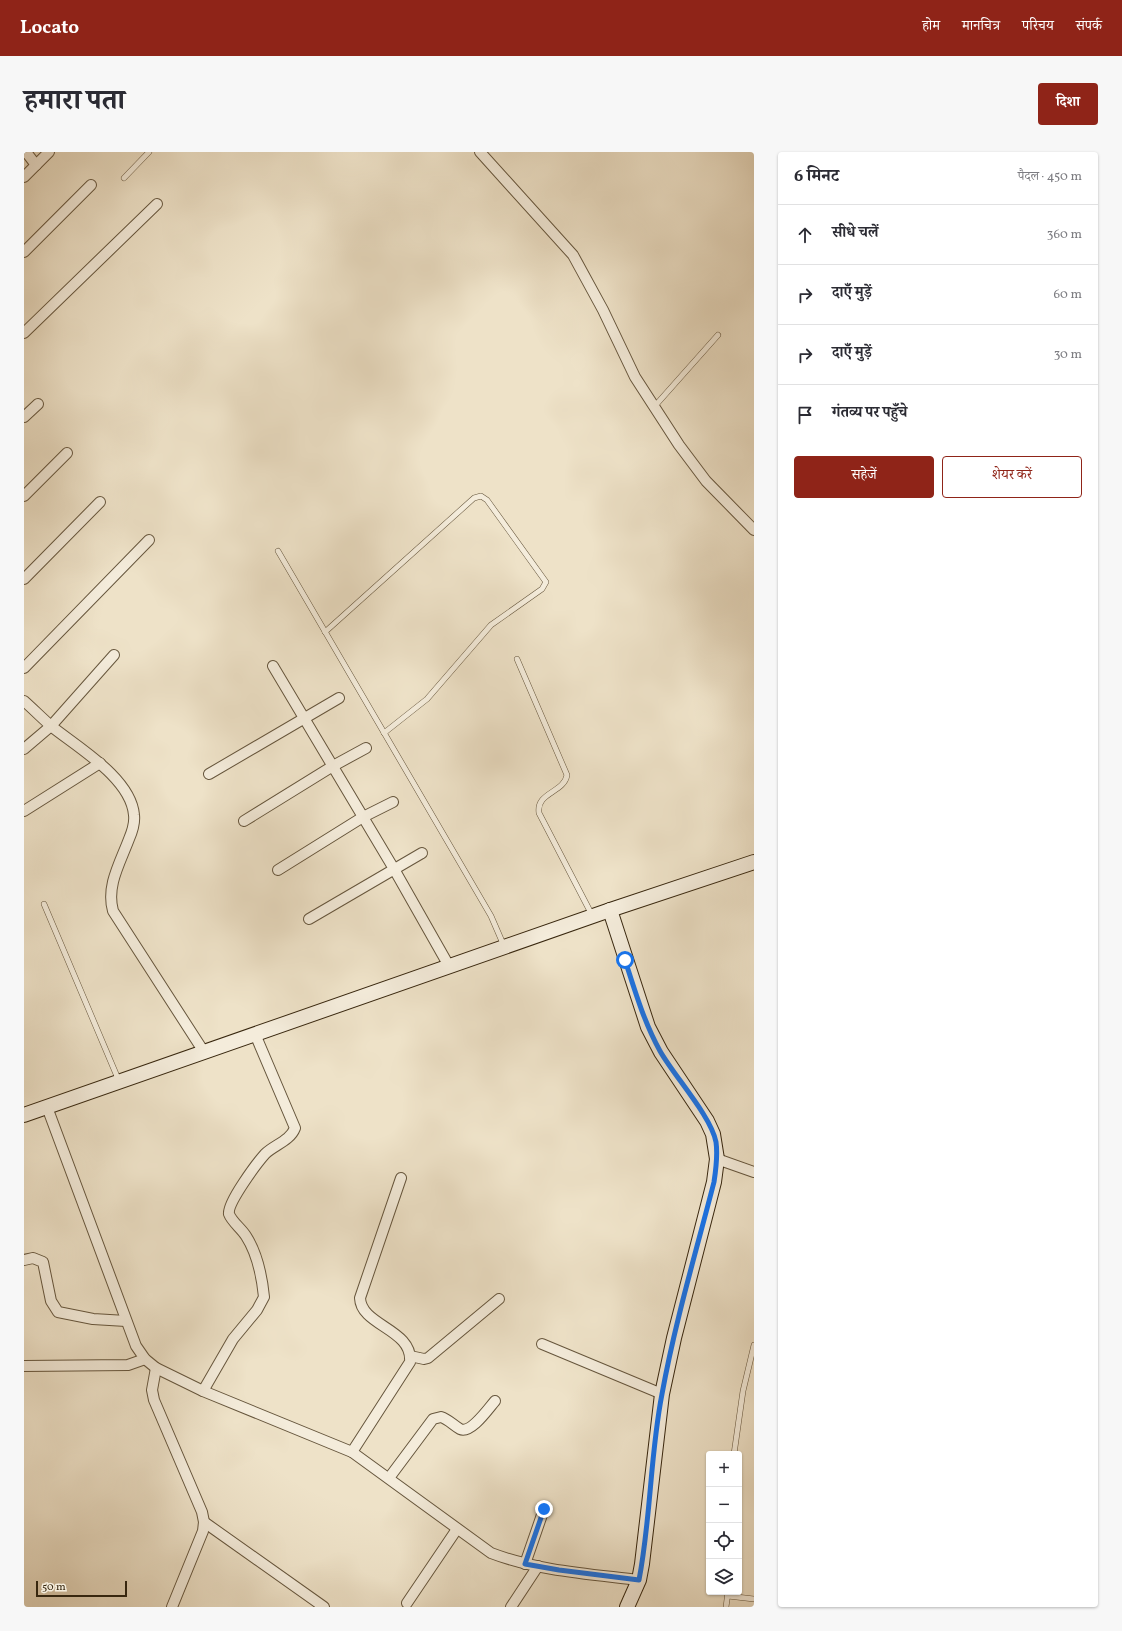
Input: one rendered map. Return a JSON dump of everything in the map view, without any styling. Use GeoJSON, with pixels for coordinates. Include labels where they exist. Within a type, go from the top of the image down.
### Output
{"type":"FeatureCollection","features":[{"type":"Feature","properties":{"kind":"main road"},"geometry":{"type":"LineString","coordinates":[[24,1115],[49,1112],[120,1082],[204,1052],[257,1039],[449,966],[754,862]]}},
{"type":"Feature","properties":{"kind":"main road"},"geometry":{"type":"LineString","coordinates":[[610,910],[648,1027],[661,1052],[707,1121],[716,1142],[717,1159],[714,1182],[674,1338],[662,1394],[647,1532],[639,1580],[628,1607]]}},
{"type":"Feature","properties":{"kind":"street"},"geometry":{"type":"LineString","coordinates":[[26,152],[36,165]]}},
{"type":"Feature","properties":{"kind":"street"},"geometry":{"type":"LineString","coordinates":[[24,177],[49,152]]}},
{"type":"Feature","properties":{"kind":"street"},"geometry":{"type":"LineString","coordinates":[[480,152],[573,255],[603,310],[635,377],[654,408],[706,481],[754,530]]}},
{"type":"Feature","properties":{"kind":"street"},"geometry":{"type":"LineString","coordinates":[[24,252],[91,185]]}},
{"type":"Feature","properties":{"kind":"street"},"geometry":{"type":"LineString","coordinates":[[24,333],[157,204]]}},
{"type":"Feature","properties":{"kind":"street"},"geometry":{"type":"LineString","coordinates":[[24,417],[38,404]]}},
{"type":"Feature","properties":{"kind":"street"},"geometry":{"type":"LineString","coordinates":[[24,496],[67,453]]}},
{"type":"Feature","properties":{"kind":"street"},"geometry":{"type":"LineString","coordinates":[[24,579],[100,502]]}},
{"type":"Feature","properties":{"kind":"street"},"geometry":{"type":"LineString","coordinates":[[24,668],[149,540]]}},
{"type":"Feature","properties":{"kind":"street"},"geometry":{"type":"LineString","coordinates":[[24,749],[51,726],[114,655]]}},
{"type":"Feature","properties":{"kind":"street"},"geometry":{"type":"LineString","coordinates":[[273,666],[394,869],[449,966]]}},
{"type":"Feature","properties":{"kind":"street"},"geometry":{"type":"LineString","coordinates":[[209,774],[304,717],[339,698]]}},
{"type":"Feature","properties":{"kind":"street"},"geometry":{"type":"LineString","coordinates":[[24,701],[51,726],[100,763],[122,788],[131,804],[134,815],[132,831],[110,892],[113,911],[204,1052]]}},
{"type":"Feature","properties":{"kind":"street"},"geometry":{"type":"LineString","coordinates":[[244,820],[333,766],[366,748]]}},
{"type":"Feature","properties":{"kind":"street"},"geometry":{"type":"LineString","coordinates":[[24,811],[100,763]]}},
{"type":"Feature","properties":{"kind":"street"},"geometry":{"type":"LineString","coordinates":[[278,870],[363,817],[393,802]]}},
{"type":"Feature","properties":{"kind":"street"},"geometry":{"type":"LineString","coordinates":[[309,919],[422,853]]}},
{"type":"Feature","properties":{"kind":"street"},"geometry":{"type":"LineString","coordinates":[[203,1391],[233,1339],[258,1310],[264,1297],[252,1248],[246,1235],[230,1215],[229,1209],[233,1200],[266,1153],[290,1136],[295,1128],[257,1039]]}},
{"type":"Feature","properties":{"kind":"street"},"geometry":{"type":"LineString","coordinates":[[49,1112],[136,1346],[145,1359],[156,1368],[203,1391],[352,1452],[491,1553],[525,1564],[639,1580]]}},
{"type":"Feature","properties":{"kind":"street"},"geometry":{"type":"LineString","coordinates":[[717,1159],[754,1172]]}},
{"type":"Feature","properties":{"kind":"street"},"geometry":{"type":"LineString","coordinates":[[352,1452],[407,1368],[410,1356],[409,1350],[404,1341],[367,1314],[360,1304],[360,1298],[402,1178]]}},
{"type":"Feature","properties":{"kind":"street"},"geometry":{"type":"LineString","coordinates":[[24,1260],[33,1258],[42,1262],[51,1301],[58,1312],[93,1319],[126,1322]]}},
{"type":"Feature","properties":{"kind":"street"},"geometry":{"type":"LineString","coordinates":[[410,1356],[424,1359],[428,1358],[499,1299]]}},
{"type":"Feature","properties":{"kind":"street"},"geometry":{"type":"LineString","coordinates":[[542,1344],[662,1394]]}},
{"type":"Feature","properties":{"kind":"street"},"geometry":{"type":"LineString","coordinates":[[24,1366],[128,1365],[145,1359]]}},
{"type":"Feature","properties":{"kind":"street"},"geometry":{"type":"LineString","coordinates":[[156,1368],[152,1390],[154,1400],[202,1512],[204,1522],[203,1531],[172,1607]]}},
{"type":"Feature","properties":{"kind":"street"},"geometry":{"type":"LineString","coordinates":[[389,1478],[433,1419],[441,1417],[458,1428],[468,1429],[473,1426],[495,1401]]}},
{"type":"Feature","properties":{"kind":"street"},"geometry":{"type":"LineString","coordinates":[[525,1564],[544,1509]]}},
{"type":"Feature","properties":{"kind":"street"},"geometry":{"type":"LineString","coordinates":[[204,1522],[324,1607]]}},
{"type":"Feature","properties":{"kind":"street"},"geometry":{"type":"LineString","coordinates":[[407,1603],[458,1529]]}},
{"type":"Feature","properties":{"kind":"street"},"geometry":{"type":"LineString","coordinates":[[511,1607],[538,1566]]}},
{"type":"Feature","properties":{"kind":"lane"},"geometry":{"type":"LineString","coordinates":[[124,178],[149,152]]}},
{"type":"Feature","properties":{"kind":"lane"},"geometry":{"type":"LineString","coordinates":[[654,408],[718,335]]}},
{"type":"Feature","properties":{"kind":"lane"},"geometry":{"type":"LineString","coordinates":[[325,632],[478,496],[481,496],[487,500],[546,582],[542,589],[491,625],[427,699],[384,734]]}},
{"type":"Feature","properties":{"kind":"lane"},"geometry":{"type":"LineString","coordinates":[[278,551],[491,916],[504,947]]}},
{"type":"Feature","properties":{"kind":"lane"},"geometry":{"type":"LineString","coordinates":[[517,659],[567,775],[564,784],[541,801],[538,806],[539,813],[593,916]]}},
{"type":"Feature","properties":{"kind":"lane"},"geometry":{"type":"LineString","coordinates":[[44,904],[120,1082]]}},
{"type":"Feature","properties":{"kind":"lane"},"geometry":{"type":"LineString","coordinates":[[734,1451],[743,1391],[754,1345]]}},
{"type":"Feature","properties":{"kind":"lane"},"geometry":{"type":"LineString","coordinates":[[726,1607],[728,1595]]}},
{"type":"Feature","properties":{"kind":"lane"},"geometry":{"type":"LineString","coordinates":[[733,1595],[754,1599]]}},
{"type":"Feature","properties":{"kind":"route"},"geometry":{"type":"LineString","coordinates":[[544,1509],[525,1564],[559,1570],[639,1580],[647,1532],[658,1418],[662,1394],[674,1338],[714,1182],[717,1159],[716,1142],[713,1134],[707,1121],[661,1052],[648,1027],[625,960]]}}]}
